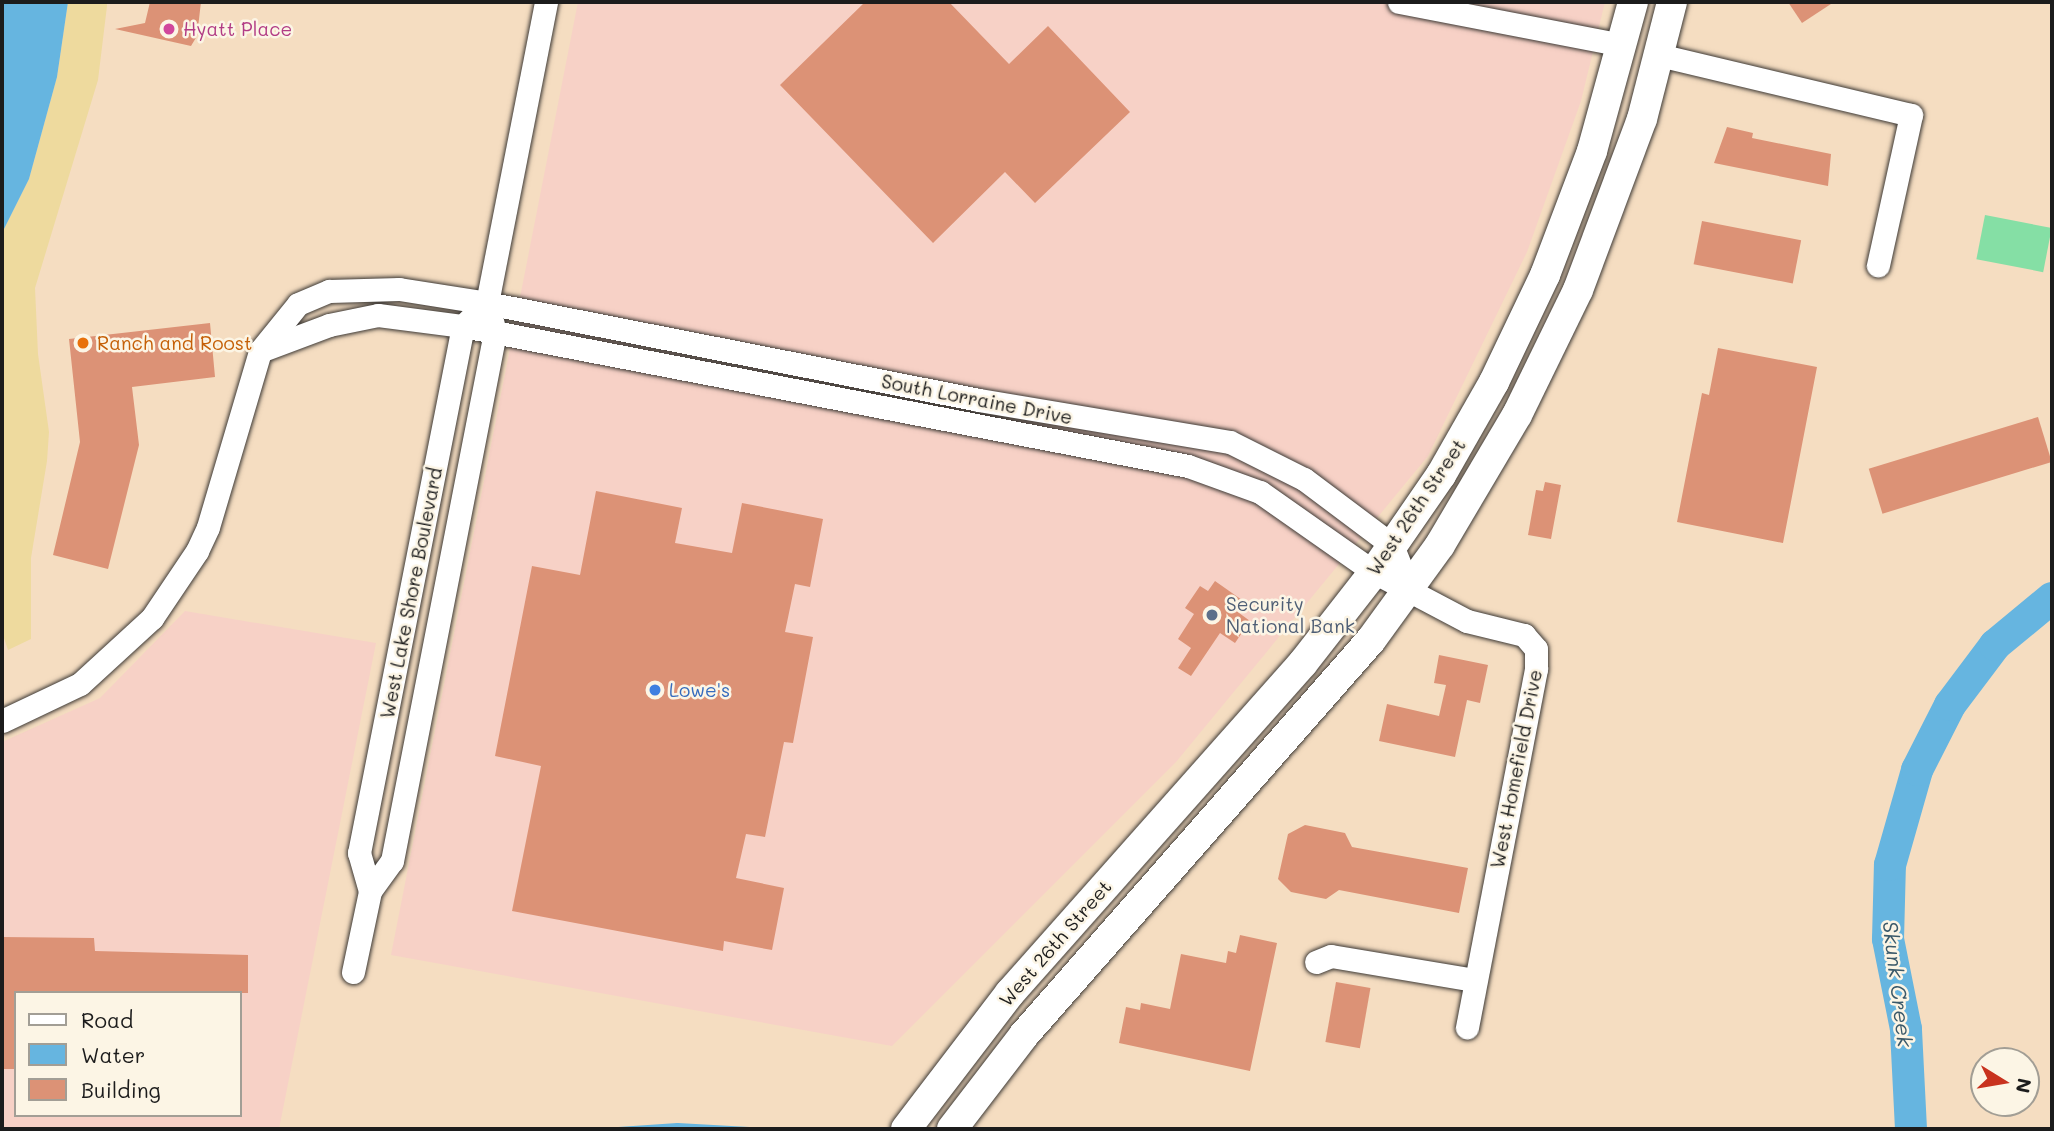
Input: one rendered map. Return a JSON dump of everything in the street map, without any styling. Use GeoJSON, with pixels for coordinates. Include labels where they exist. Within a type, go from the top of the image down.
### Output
{"type":"FeatureCollection","features":[{"type":"Feature","properties":{"kind":"main road","name":"West 26th Street"},"geometry":{"type":"LineString","coordinates":[[906,1129],[1010,993],[1303,663],[1374,572],[1465,434],[1525,319],[1592,151],[1633,2]]}},
{"type":"Feature","properties":{"kind":"main road"},"geometry":{"type":"LineString","coordinates":[[1652,2],[1647,29],[1659,55]]}},
{"type":"Feature","properties":{"kind":"main road","name":"West 26th Street"},"geometry":{"type":"LineString","coordinates":[[952,1129],[1031,1026],[1316,704],[1410,590],[1485,473],[1560,328],[1623,177],[1672,2]]}},
{"type":"Feature","properties":{"kind":"main road"},"geometry":{"type":"LineString","coordinates":[[1560,328],[1632,94],[1633,57],[1623,44]]}},
{"type":"Feature","properties":{"kind":"street","name":"West Lake Shore Boulevard"},"geometry":{"type":"LineString","coordinates":[[353,972],[370,891],[392,861],[495,332],[487,303],[546,2]]}},
{"type":"Feature","properties":{"kind":"street"},"geometry":{"type":"LineString","coordinates":[[1399,2],[1623,44]]}},
{"type":"Feature","properties":{"kind":"street"},"geometry":{"type":"LineString","coordinates":[[1659,55],[1911,115],[1878,265]]}},
{"type":"Feature","properties":{"kind":"street","name":"South Lorraine Drive"},"geometry":{"type":"LineString","coordinates":[[260,351],[298,304],[329,291],[398,289],[487,303],[979,400],[1230,442],[1304,479],[1392,545]]}},
{"type":"Feature","properties":{"kind":"street"},"geometry":{"type":"LineString","coordinates":[[463,326],[487,303]]}},
{"type":"Feature","properties":{"kind":"street","name":"South Lorraine Drive"},"geometry":{"type":"LineString","coordinates":[[260,351],[329,325],[378,315],[495,332],[1219,474],[1260,492],[1374,572]]}},
{"type":"Feature","properties":{"kind":"street","name":"West Lake Shore Boulevard"},"geometry":{"type":"LineString","coordinates":[[370,891],[359,853],[463,326]]}},
{"type":"Feature","properties":{"kind":"street"},"geometry":{"type":"LineString","coordinates":[[2,721],[57,698],[106,666],[152,618],[180,579],[208,527],[260,351]]}},
{"type":"Feature","properties":{"kind":"street"},"geometry":{"type":"LineString","coordinates":[[1392,545],[1410,590]]}},
{"type":"Feature","properties":{"kind":"street","name":"West Homefield Drive"},"geometry":{"type":"LineString","coordinates":[[1374,572],[1467,621],[1516,631],[1536,649],[1536,668],[1467,1027]]}},
{"type":"Feature","properties":{"kind":"street"},"geometry":{"type":"LineString","coordinates":[[1316,962],[1331,956],[1475,980]]}},
{"type":"Feature","properties":{"kind":"shaded area"},"geometry":{"type":"Polygon","coordinates":[[[578,2],[1605,2],[1581,101],[1527,252],[1428,456],[1176,762],[892,1046],[391,955],[578,2]]]}},
{"type":"Feature","properties":{"kind":"shaded area"},"geometry":{"type":"Polygon","coordinates":[[[185,611],[376,643],[279,1129],[2,1129],[2,742],[100,698],[185,611]]]}},
{"type":"Feature","properties":{"kind":"green space"},"geometry":{"type":"Polygon","coordinates":[[[1985,215],[2052,228],[2043,272],[1976,259],[1985,215]]]}},
{"type":"Feature","properties":{"kind":"sand"},"geometry":{"type":"Polygon","coordinates":[[[68,2],[107,2],[107,6],[98,80],[35,288],[38,354],[49,432],[47,461],[31,558],[31,639],[8,650],[2,632],[2,233],[29,179],[57,77],[68,2]]]}},
{"type":"Feature","properties":{"kind":"water"},"geometry":{"type":"Polygon","coordinates":[[[2,2],[68,2],[57,77],[29,179],[2,233],[2,2]]]}},
{"type":"Feature","properties":{"kind":"building","name":"Hyatt Place"},"geometry":{"type":"Polygon","coordinates":[[[150,2],[201,2],[197,36],[191,46],[115,29],[145,23],[150,2]]]}},
{"type":"Feature","properties":{"kind":"building"},"geometry":{"type":"Polygon","coordinates":[[[865,2],[949,2],[1009,64],[1048,26],[1130,112],[1035,203],[1005,172],[933,243],[780,85],[865,2]]]}},
{"type":"Feature","properties":{"kind":"building"},"geometry":{"type":"Polygon","coordinates":[[[1788,2],[1834,2],[1802,23],[1788,2]]]}},
{"type":"Feature","properties":{"kind":"building"},"geometry":{"type":"Polygon","coordinates":[[[1727,127],[1753,133],[1752,138],[1831,154],[1828,186],[1714,163],[1727,127]]]}},
{"type":"Feature","properties":{"kind":"building"},"geometry":{"type":"Polygon","coordinates":[[[1702,221],[1801,240],[1793,283],[1694,264],[1702,221]]]}},
{"type":"Feature","properties":{"kind":"building"},"geometry":{"type":"Polygon","coordinates":[[[210,323],[215,377],[132,387],[139,445],[108,569],[53,555],[80,442],[69,339],[210,323]]]}},
{"type":"Feature","properties":{"kind":"building"},"geometry":{"type":"Polygon","coordinates":[[[1718,348],[1817,367],[1783,543],[1677,522],[1702,393],[1709,395],[1718,348]]]}},
{"type":"Feature","properties":{"kind":"building"},"geometry":{"type":"Polygon","coordinates":[[[2038,417],[2052,462],[1882,514],[1869,469],[2038,417]]]}},
{"type":"Feature","properties":{"kind":"building"},"geometry":{"type":"Polygon","coordinates":[[[1545,482],[1561,485],[1551,539],[1528,535],[1536,490],[1543,491],[1545,482]]]}},
{"type":"Feature","properties":{"kind":"building","name":"Lowe's"},"geometry":{"type":"Polygon","coordinates":[[[596,491],[682,508],[675,543],[732,553],[742,503],[823,519],[810,587],[795,584],[785,632],[813,637],[793,743],[784,742],[765,837],[746,834],[736,878],[784,888],[772,950],[724,941],[723,951],[512,911],[541,766],[495,756],[532,566],[580,575],[596,491]]]}},
{"type":"Feature","properties":{"kind":"building"},"geometry":{"type":"Polygon","coordinates":[[[1215,581],[1242,600],[1235,610],[1250,621],[1235,643],[1220,633],[1191,676],[1178,668],[1191,648],[1178,639],[1194,614],[1185,608],[1200,586],[1208,591],[1215,581]]]}},
{"type":"Feature","properties":{"kind":"building"},"geometry":{"type":"Polygon","coordinates":[[[1439,655],[1488,665],[1480,703],[1467,700],[1455,757],[1379,741],[1387,704],[1439,716],[1446,685],[1434,683],[1439,655]]]}},
{"type":"Feature","properties":{"kind":"building"},"geometry":{"type":"Polygon","coordinates":[[[1305,825],[1345,833],[1352,847],[1468,868],[1459,913],[1339,890],[1326,899],[1291,892],[1278,879],[1288,834],[1305,825]]]}},
{"type":"Feature","properties":{"kind":"building"},"geometry":{"type":"Polygon","coordinates":[[[1240,935],[1277,943],[1250,1071],[1119,1043],[1126,1007],[1140,1010],[1141,1003],[1170,1009],[1181,954],[1226,963],[1228,951],[1236,953],[1240,935]]]}},
{"type":"Feature","properties":{"kind":"building"},"geometry":{"type":"Polygon","coordinates":[[[2,937],[94,938],[95,951],[248,955],[248,993],[14,991],[14,1069],[2,1069],[2,937]]]}},
{"type":"Feature","properties":{"kind":"building"},"geometry":{"type":"Polygon","coordinates":[[[1336,982],[1370,988],[1360,1048],[1325,1042],[1336,982]]]}},
{"type":"Feature","properties":{"kind":"waterway","name":"Skunk Creek"},"geometry":{"type":"LineString","coordinates":[[1911,1129],[1906,1029],[1888,939],[1890,865],[1917,770],[1950,705],[1995,645],[2052,598]]}},
{"type":"Feature","properties":{"kind":"waterway"},"geometry":{"type":"LineString","coordinates":[[618,1129],[677,1125],[749,1129]]}},
{"type":"Feature","properties":{"kind":"place","name":"Hyatt Place"},"geometry":{"type":"Point","coordinates":[169,29]}},
{"type":"Feature","properties":{"kind":"place","name":"Ranch and Roost"},"geometry":{"type":"Point","coordinates":[83,343]}},
{"type":"Feature","properties":{"kind":"place","name":"Security National Bank"},"geometry":{"type":"Point","coordinates":[1212,615]}},
{"type":"Feature","properties":{"kind":"place","name":"Lowe's"},"geometry":{"type":"Point","coordinates":[655,690]}}]}
